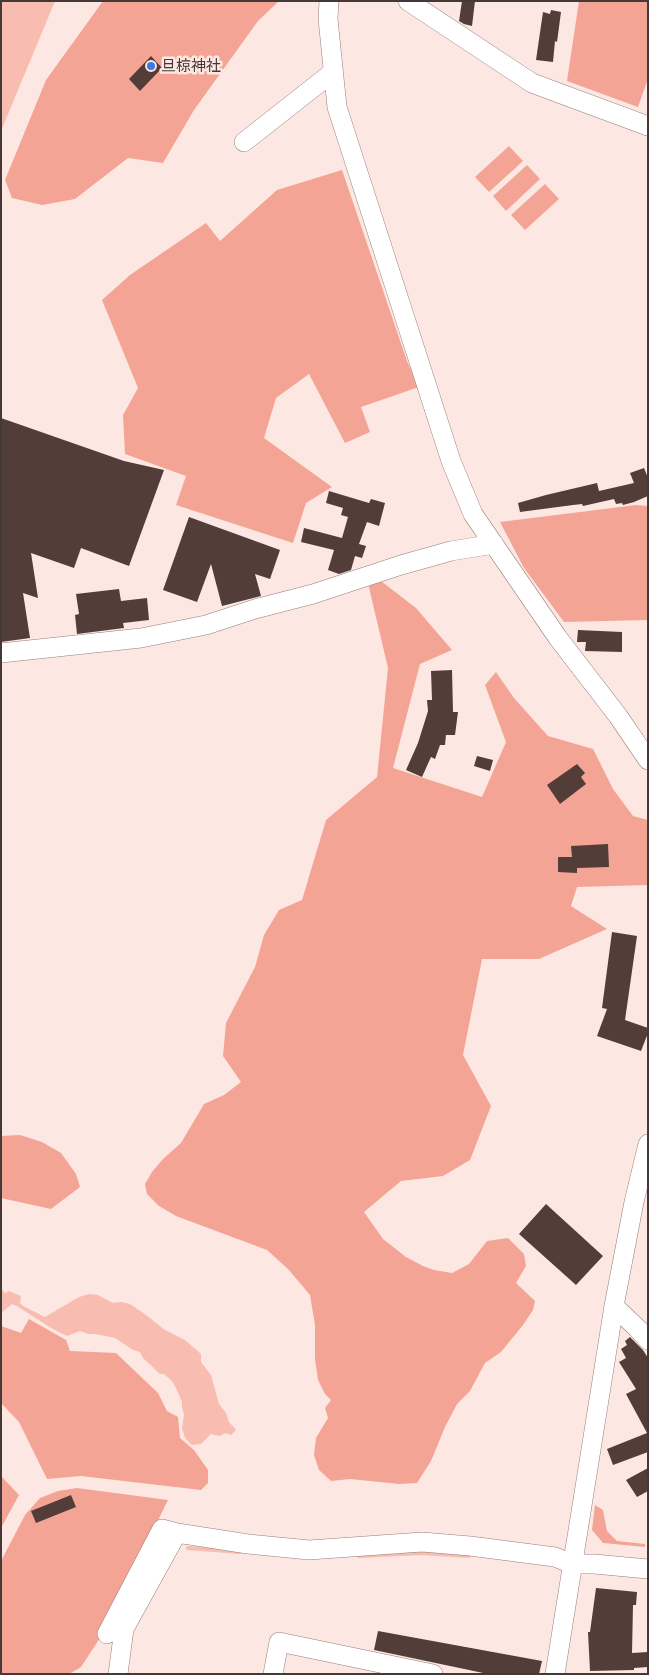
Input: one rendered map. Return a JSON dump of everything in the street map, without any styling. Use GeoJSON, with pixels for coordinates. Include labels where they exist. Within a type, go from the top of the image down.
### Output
{"type":"FeatureCollection","features":[{"type":"Feature","properties":{"kind":"street"},"geometry":{"type":"LineString","coordinates":[[329,1],[328,19],[337,107],[451,460],[473,514],[558,638],[618,716],[648,760]]}},
{"type":"Feature","properties":{"kind":"street"},"geometry":{"type":"LineString","coordinates":[[408,1],[532,83],[648,126]]}},
{"type":"Feature","properties":{"kind":"street"},"geometry":{"type":"LineString","coordinates":[[244,142],[333,72]]}},
{"type":"Feature","properties":{"kind":"street"},"geometry":{"type":"LineString","coordinates":[[1,653],[141,638],[206,625],[443,553],[494,544]]}},
{"type":"Feature","properties":{"kind":"street"},"geometry":{"type":"LineString","coordinates":[[555,1674],[614,1306],[641,1203],[648,1144]]}},
{"type":"Feature","properties":{"kind":"street"},"geometry":{"type":"LineString","coordinates":[[614,1306],[648,1340]]}},
{"type":"Feature","properties":{"kind":"street"},"geometry":{"type":"LineString","coordinates":[[107,1634],[162,1529],[248,1544],[310,1550],[422,1542],[555,1557],[572,1564],[648,1569]]}},
{"type":"Feature","properties":{"kind":"street"},"geometry":{"type":"LineString","coordinates":[[118,1674],[124,1629],[177,1533]]}},
{"type":"Feature","properties":{"kind":"street"},"geometry":{"type":"LineString","coordinates":[[274,1674],[279,1642],[424,1673]]}},
{"type":"Feature","properties":{"kind":"shaded area"},"geometry":{"type":"Polygon","coordinates":[[[1,1],[55,1],[1,131],[1,1]]]}},
{"type":"Feature","properties":{"kind":"shaded area"},"geometry":{"type":"Polygon","coordinates":[[[103,1],[279,1],[258,21],[194,110],[163,163],[128,158],[75,199],[42,205],[12,198],[5,180],[46,80],[103,1]]]}},
{"type":"Feature","properties":{"kind":"shaded area"},"geometry":{"type":"Polygon","coordinates":[[[579,1],[648,1],[648,79],[638,107],[567,81],[579,1]]]}},
{"type":"Feature","properties":{"kind":"shaded area"},"geometry":{"type":"Polygon","coordinates":[[[509,146],[523,161],[489,192],[475,177],[509,146]]]}},
{"type":"Feature","properties":{"kind":"shaded area"},"geometry":{"type":"Polygon","coordinates":[[[527,165],[540,179],[506,211],[493,196],[527,165]]]}},
{"type":"Feature","properties":{"kind":"shaded area"},"geometry":{"type":"Polygon","coordinates":[[[342,170],[407,361],[419,387],[361,407],[370,432],[345,443],[309,374],[276,398],[264,438],[332,487],[306,503],[293,543],[176,505],[186,476],[125,454],[123,415],[138,388],[102,300],[130,275],[206,223],[220,241],[277,190],[342,170]]]}},
{"type":"Feature","properties":{"kind":"shaded area"},"geometry":{"type":"Polygon","coordinates":[[[545,184],[559,199],[525,230],[511,215],[545,184]]]}},
{"type":"Feature","properties":{"kind":"shaded area"},"geometry":{"type":"Polygon","coordinates":[[[636,505],[648,506],[648,620],[564,622],[524,568],[500,522],[636,505]]]}},
{"type":"Feature","properties":{"kind":"shaded area"},"geometry":{"type":"Polygon","coordinates":[[[377,578],[416,608],[452,650],[420,664],[393,768],[482,797],[506,742],[485,685],[496,672],[514,698],[548,736],[593,749],[613,789],[633,816],[648,820],[648,885],[577,887],[571,906],[607,929],[539,959],[482,959],[463,1055],[491,1106],[470,1160],[443,1176],[401,1181],[364,1212],[383,1239],[406,1257],[434,1270],[452,1273],[469,1264],[487,1241],[508,1238],[524,1254],[526,1266],[516,1283],[535,1301],[533,1310],[523,1325],[501,1352],[485,1363],[470,1391],[457,1404],[431,1461],[417,1483],[399,1484],[350,1479],[331,1481],[319,1470],[314,1455],[316,1438],[328,1418],[325,1408],[331,1400],[325,1394],[318,1380],[315,1359],[315,1325],[310,1295],[288,1269],[267,1250],[176,1216],[159,1206],[147,1194],[145,1184],[163,1159],[181,1143],[204,1104],[224,1095],[241,1082],[223,1056],[226,1023],[255,967],[264,935],[279,910],[302,900],[326,820],[377,777],[388,668],[367,579],[377,578]]]}},
{"type":"Feature","properties":{"kind":"shaded area"},"geometry":{"type":"Polygon","coordinates":[[[20,1135],[42,1142],[61,1153],[76,1174],[80,1187],[51,1209],[1,1198],[1,1136],[20,1135]]]}},
{"type":"Feature","properties":{"kind":"shaded area"},"geometry":{"type":"Polygon","coordinates":[[[9,1291],[21,1296],[20,1303],[23,1306],[45,1317],[79,1297],[89,1294],[98,1295],[113,1303],[130,1304],[165,1330],[185,1340],[201,1354],[201,1362],[211,1375],[219,1404],[236,1430],[231,1435],[226,1433],[219,1436],[211,1434],[201,1444],[192,1445],[185,1438],[182,1428],[184,1415],[182,1402],[176,1388],[171,1380],[164,1374],[160,1374],[143,1358],[140,1352],[133,1350],[115,1338],[80,1331],[67,1336],[12,1304],[1,1313],[1,1295],[9,1291]]]}},
{"type":"Feature","properties":{"kind":"shaded area"},"geometry":{"type":"Polygon","coordinates":[[[29,1319],[66,1340],[70,1351],[116,1353],[158,1393],[167,1411],[178,1417],[180,1438],[194,1450],[208,1470],[208,1483],[201,1490],[81,1476],[47,1479],[19,1422],[1,1403],[1,1326],[21,1333],[29,1319]]]}},
{"type":"Feature","properties":{"kind":"shaded area"},"geometry":{"type":"Polygon","coordinates":[[[1,1476],[19,1495],[1,1528],[1,1476]]]}},
{"type":"Feature","properties":{"kind":"shaded area"},"geometry":{"type":"Polygon","coordinates":[[[77,1488],[168,1500],[100,1638],[81,1667],[69,1674],[1,1674],[1,1561],[25,1515],[40,1498],[58,1491],[77,1488]]]}},
{"type":"Feature","properties":{"kind":"shaded area"},"geometry":{"type":"Polygon","coordinates":[[[595,1505],[603,1510],[607,1531],[617,1541],[645,1544],[645,1547],[603,1543],[592,1530],[595,1505]]]}},
{"type":"Feature","properties":{"kind":"building"},"geometry":{"type":"Polygon","coordinates":[[[462,1],[475,1],[472,26],[459,21],[462,1]]]}},
{"type":"Feature","properties":{"kind":"building"},"geometry":{"type":"Polygon","coordinates":[[[551,10],[561,12],[553,62],[536,60],[543,12],[550,14],[551,10]]]}},
{"type":"Feature","properties":{"kind":"building"},"geometry":{"type":"Polygon","coordinates":[[[151,56],[162,68],[140,91],[129,79],[151,56]]]}},
{"type":"Feature","properties":{"kind":"building"},"geometry":{"type":"Polygon","coordinates":[[[1,418],[124,461],[164,470],[129,566],[81,548],[74,568],[31,553],[38,598],[23,593],[30,638],[1,642],[1,418]]]}},
{"type":"Feature","properties":{"kind":"building"},"geometry":{"type":"Polygon","coordinates":[[[644,468],[648,478],[648,496],[634,502],[623,505],[622,503],[616,504],[614,499],[583,506],[582,504],[520,512],[518,503],[546,495],[597,483],[599,491],[634,483],[630,473],[644,468]]]}},
{"type":"Feature","properties":{"kind":"building"},"geometry":{"type":"Polygon","coordinates":[[[329,491],[369,503],[371,499],[385,503],[379,526],[367,522],[359,544],[366,546],[362,558],[355,556],[351,570],[339,574],[328,570],[334,550],[301,542],[304,528],[342,538],[348,517],[341,515],[343,508],[326,503],[329,491]]]}},
{"type":"Feature","properties":{"kind":"building"},"geometry":{"type":"Polygon","coordinates":[[[189,517],[280,550],[270,579],[255,574],[261,596],[222,606],[211,564],[197,602],[163,590],[189,517]]]}},
{"type":"Feature","properties":{"kind":"building"},"geometry":{"type":"Polygon","coordinates":[[[119,589],[121,601],[147,598],[149,620],[123,623],[124,628],[77,634],[75,615],[79,614],[76,594],[119,589]]]}},
{"type":"Feature","properties":{"kind":"building"},"geometry":{"type":"Polygon","coordinates":[[[578,630],[622,632],[622,652],[585,651],[586,642],[577,642],[578,630]]]}},
{"type":"Feature","properties":{"kind":"building"},"geometry":{"type":"Polygon","coordinates":[[[452,670],[453,712],[458,712],[455,735],[446,735],[445,745],[440,745],[435,759],[431,757],[422,777],[406,770],[418,743],[428,711],[427,700],[432,700],[431,671],[452,670]]]}},
{"type":"Feature","properties":{"kind":"building"},"geometry":{"type":"Polygon","coordinates":[[[477,756],[493,760],[490,771],[474,766],[477,756]]]}},
{"type":"Feature","properties":{"kind":"building"},"geometry":{"type":"Polygon","coordinates":[[[577,764],[585,773],[581,777],[586,784],[560,804],[547,785],[577,764]]]}},
{"type":"Feature","properties":{"kind":"building"},"geometry":{"type":"Polygon","coordinates":[[[608,844],[609,867],[577,868],[577,873],[558,872],[558,857],[572,857],[571,846],[608,844]]]}},
{"type":"Feature","properties":{"kind":"building"},"geometry":{"type":"Polygon","coordinates":[[[612,932],[637,936],[625,1020],[648,1028],[641,1051],[597,1036],[607,1009],[602,1008],[612,932]]]}},
{"type":"Feature","properties":{"kind":"building"},"geometry":{"type":"Polygon","coordinates":[[[546,1204],[603,1256],[576,1285],[519,1234],[546,1204]]]}},
{"type":"Feature","properties":{"kind":"building"},"geometry":{"type":"Polygon","coordinates":[[[630,1337],[648,1358],[648,1452],[613,1465],[607,1449],[647,1433],[626,1394],[636,1389],[619,1362],[626,1358],[621,1349],[627,1345],[625,1341],[630,1337]]]}},
{"type":"Feature","properties":{"kind":"building"},"geometry":{"type":"Polygon","coordinates":[[[648,1468],[648,1491],[637,1497],[626,1480],[648,1468]]]}},
{"type":"Feature","properties":{"kind":"building"},"geometry":{"type":"Polygon","coordinates":[[[71,1495],[76,1507],[36,1523],[31,1511],[71,1495]]]}},
{"type":"Feature","properties":{"kind":"building"},"geometry":{"type":"Polygon","coordinates":[[[596,1588],[637,1592],[636,1605],[633,1605],[632,1653],[648,1652],[648,1667],[634,1668],[634,1670],[590,1671],[588,1632],[590,1632],[596,1588]]]}},
{"type":"Feature","properties":{"kind":"building"},"geometry":{"type":"Polygon","coordinates":[[[378,1631],[542,1661],[539,1674],[488,1674],[374,1650],[378,1631]]]}},
{"type":"Feature","properties":{"kind":"waterway"},"geometry":{"type":"LineString","coordinates":[[188,1548],[240,1552]]}},
{"type":"Feature","properties":{"kind":"waterway"},"geometry":{"type":"LineString","coordinates":[[359,1556],[421,1553],[469,1556]]}},
{"type":"Feature","properties":{"kind":"place","name":"旦椋神社"},"geometry":{"type":"Point","coordinates":[151,66]}}]}
